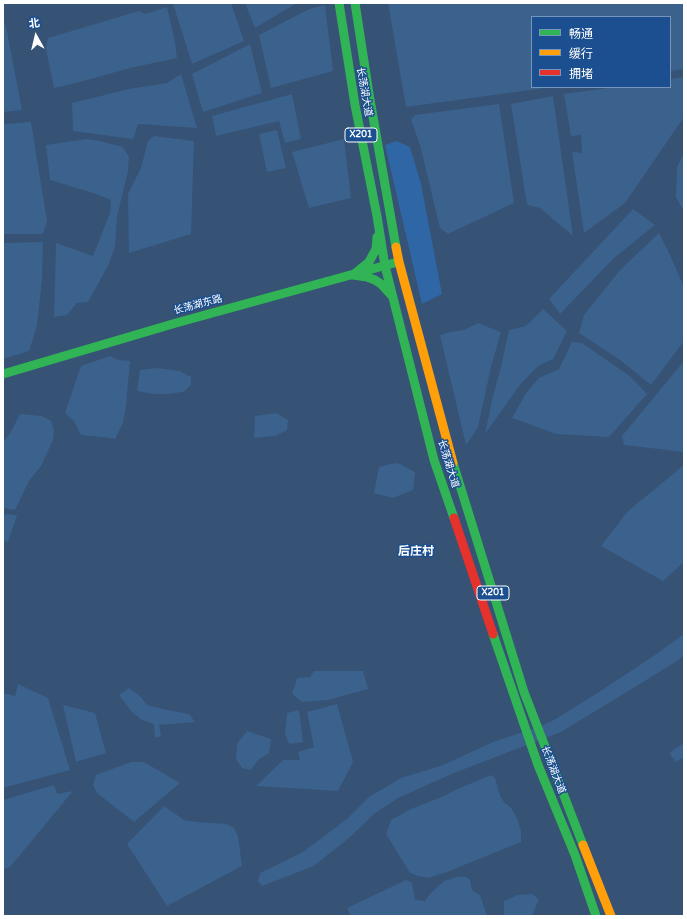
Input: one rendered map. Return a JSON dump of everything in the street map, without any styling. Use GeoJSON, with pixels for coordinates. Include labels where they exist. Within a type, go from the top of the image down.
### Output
{"type":"FeatureCollection","features":[{"type":"Feature","properties":{"kind":"main road","name":"长荡湖大道"},"geometry":{"type":"LineString","coordinates":[[339,3],[355,105],[377,216],[385,266],[434,460],[538,766],[575,855],[596,916]]}},
{"type":"Feature","properties":{"kind":"main road","name":"长荡湖大道"},"geometry":{"type":"LineString","coordinates":[[355,3],[369,94],[399,262],[454,466],[524,692],[611,916]]}},
{"type":"Feature","properties":{"kind":"main road"},"geometry":{"type":"LineString","coordinates":[[353,275],[369,262],[376,249],[377,216]]}},
{"type":"Feature","properties":{"kind":"main road","name":"长荡湖东路"},"geometry":{"type":"LineString","coordinates":[[3,374],[176,323],[399,262]]}},
{"type":"Feature","properties":{"kind":"main road"},"geometry":{"type":"LineString","coordinates":[[353,275],[375,280],[381,284],[393,298]]}},
{"type":"Feature","properties":{"kind":"shaded area"},"geometry":{"type":"Polygon","coordinates":[[[231,3],[244,41],[192,64],[173,4],[231,3]]]}},
{"type":"Feature","properties":{"kind":"shaded area"},"geometry":{"type":"Polygon","coordinates":[[[245,3],[297,3],[255,28],[245,3]]]}},
{"type":"Feature","properties":{"kind":"shaded area"},"geometry":{"type":"Polygon","coordinates":[[[388,3],[684,3],[684,69],[671,71],[671,16],[531,16],[531,88],[545,88],[406,107],[388,3]]]}},
{"type":"Feature","properties":{"kind":"shaded area"},"geometry":{"type":"Polygon","coordinates":[[[325,5],[333,71],[271,88],[259,35],[309,9],[325,5]]]}},
{"type":"Feature","properties":{"kind":"shaded area"},"geometry":{"type":"Polygon","coordinates":[[[167,7],[177,58],[130,68],[54,88],[46,49],[48,38],[139,11],[145,14],[167,7]]]}},
{"type":"Feature","properties":{"kind":"shaded area"},"geometry":{"type":"Polygon","coordinates":[[[3,21],[6,26],[22,110],[3,112],[3,21]]]}},
{"type":"Feature","properties":{"kind":"shaded area"},"geometry":{"type":"Polygon","coordinates":[[[250,44],[262,93],[203,112],[192,74],[250,44]]]}},
{"type":"Feature","properties":{"kind":"shaded area"},"geometry":{"type":"Polygon","coordinates":[[[181,74],[197,128],[138,124],[133,139],[73,131],[72,103],[129,89],[167,83],[181,74]]]}},
{"type":"Feature","properties":{"kind":"shaded area"},"geometry":{"type":"Polygon","coordinates":[[[684,77],[684,117],[625,203],[584,233],[572,152],[582,153],[581,135],[571,136],[564,94],[608,88],[671,88],[671,79],[684,77]]]}},
{"type":"Feature","properties":{"kind":"shaded area"},"geometry":{"type":"Polygon","coordinates":[[[292,94],[301,139],[285,143],[279,121],[216,136],[212,116],[292,94]]]}},
{"type":"Feature","properties":{"kind":"shaded area"},"geometry":{"type":"Polygon","coordinates":[[[553,96],[573,236],[540,208],[527,205],[511,104],[553,96]]]}},
{"type":"Feature","properties":{"kind":"shaded area"},"geometry":{"type":"Polygon","coordinates":[[[499,104],[514,203],[448,234],[440,228],[420,145],[411,120],[415,115],[499,104]]]}},
{"type":"Feature","properties":{"kind":"shaded area"},"geometry":{"type":"Polygon","coordinates":[[[31,122],[47,221],[43,234],[3,234],[3,124],[31,122]]]}},
{"type":"Feature","properties":{"kind":"shaded area"},"geometry":{"type":"Polygon","coordinates":[[[277,130],[286,168],[267,172],[259,134],[277,130]]]}},
{"type":"Feature","properties":{"kind":"shaded area"},"geometry":{"type":"Polygon","coordinates":[[[154,136],[194,141],[191,234],[129,253],[128,194],[141,168],[148,141],[154,136]]]}},
{"type":"Feature","properties":{"kind":"shaded area"},"geometry":{"type":"Polygon","coordinates":[[[86,139],[123,147],[129,157],[128,171],[117,217],[115,246],[109,264],[88,302],[77,303],[67,315],[54,317],[56,243],[93,256],[110,213],[111,200],[50,180],[46,145],[86,139]]]}},
{"type":"Feature","properties":{"kind":"shaded area"},"geometry":{"type":"Polygon","coordinates":[[[344,139],[351,198],[309,208],[292,152],[344,139]]]}},
{"type":"Feature","properties":{"kind":"shaded area"},"geometry":{"type":"Polygon","coordinates":[[[396,141],[410,147],[421,184],[442,294],[422,304],[385,145],[396,141]]]}},
{"type":"Feature","properties":{"kind":"shaded area"},"geometry":{"type":"Polygon","coordinates":[[[684,153],[684,212],[676,197],[677,167],[684,153]]]}},
{"type":"Feature","properties":{"kind":"shaded area"},"geometry":{"type":"Polygon","coordinates":[[[633,209],[655,225],[613,259],[560,314],[549,299],[633,209]]]}},
{"type":"Feature","properties":{"kind":"shaded area"},"geometry":{"type":"Polygon","coordinates":[[[659,233],[684,287],[684,341],[651,385],[620,360],[579,333],[584,315],[620,270],[659,233]]]}},
{"type":"Feature","properties":{"kind":"shaded area"},"geometry":{"type":"Polygon","coordinates":[[[43,242],[42,279],[37,326],[29,351],[3,359],[3,243],[43,242]]]}},
{"type":"Feature","properties":{"kind":"shaded area"},"geometry":{"type":"Polygon","coordinates":[[[543,309],[567,331],[553,359],[538,366],[519,386],[485,434],[509,330],[526,326],[543,309]]]}},
{"type":"Feature","properties":{"kind":"shaded area"},"geometry":{"type":"Polygon","coordinates":[[[478,323],[501,332],[491,367],[478,427],[466,445],[440,335],[464,330],[478,323]]]}},
{"type":"Feature","properties":{"kind":"shaded area"},"geometry":{"type":"Polygon","coordinates":[[[572,342],[582,343],[631,377],[647,394],[609,437],[556,434],[512,418],[526,393],[539,378],[559,369],[572,342]]]}},
{"type":"Feature","properties":{"kind":"shaded area"},"geometry":{"type":"Polygon","coordinates":[[[110,356],[118,360],[130,361],[123,423],[115,439],[81,435],[74,421],[65,413],[81,366],[110,356]]]}},
{"type":"Feature","properties":{"kind":"shaded area"},"geometry":{"type":"Polygon","coordinates":[[[684,361],[684,452],[624,445],[622,436],[684,361]]]}},
{"type":"Feature","properties":{"kind":"shaded area"},"geometry":{"type":"Polygon","coordinates":[[[157,368],[180,371],[191,377],[191,385],[183,392],[167,394],[154,394],[137,391],[140,370],[157,368]]]}},
{"type":"Feature","properties":{"kind":"shaded area"},"geometry":{"type":"Polygon","coordinates":[[[277,413],[288,420],[287,430],[275,436],[254,438],[255,416],[277,413]]]}},
{"type":"Feature","properties":{"kind":"shaded area"},"geometry":{"type":"Polygon","coordinates":[[[20,414],[42,416],[51,421],[54,430],[53,440],[41,466],[29,481],[15,510],[3,508],[3,442],[9,435],[20,414]]]}},
{"type":"Feature","properties":{"kind":"shaded area"},"geometry":{"type":"Polygon","coordinates":[[[395,463],[415,472],[413,490],[393,498],[374,493],[379,467],[395,463]]]}},
{"type":"Feature","properties":{"kind":"shaded area"},"geometry":{"type":"Polygon","coordinates":[[[684,465],[684,562],[663,581],[601,546],[628,511],[684,465]]]}},
{"type":"Feature","properties":{"kind":"shaded area"},"geometry":{"type":"Polygon","coordinates":[[[3,514],[17,515],[8,542],[3,541],[3,514]]]}},
{"type":"Feature","properties":{"kind":"shaded area"},"geometry":{"type":"Polygon","coordinates":[[[684,634],[684,655],[677,661],[561,732],[454,773],[398,798],[374,814],[350,837],[314,866],[262,886],[258,881],[260,873],[303,852],[347,819],[369,797],[401,778],[443,765],[493,742],[541,726],[554,720],[655,655],[684,634]]]}},
{"type":"Feature","properties":{"kind":"shaded area"},"geometry":{"type":"Polygon","coordinates":[[[314,671],[363,671],[368,689],[328,700],[302,702],[292,694],[297,678],[310,677],[314,671]]]}},
{"type":"Feature","properties":{"kind":"shaded area"},"geometry":{"type":"Polygon","coordinates":[[[18,684],[48,698],[70,770],[3,788],[3,693],[15,696],[18,684]]]}},
{"type":"Feature","properties":{"kind":"shaded area"},"geometry":{"type":"Polygon","coordinates":[[[129,688],[141,697],[147,705],[189,714],[195,722],[159,725],[161,736],[155,738],[154,724],[142,720],[131,711],[119,695],[129,688]]]}},
{"type":"Feature","properties":{"kind":"shaded area"},"geometry":{"type":"Polygon","coordinates":[[[337,704],[353,762],[338,791],[256,786],[283,760],[300,760],[298,752],[314,747],[307,712],[337,704]]]}},
{"type":"Feature","properties":{"kind":"shaded area"},"geometry":{"type":"Polygon","coordinates":[[[63,705],[95,713],[106,753],[76,762],[63,705]]]}},
{"type":"Feature","properties":{"kind":"shaded area"},"geometry":{"type":"Polygon","coordinates":[[[299,710],[303,742],[289,744],[285,734],[287,713],[299,710]]]}},
{"type":"Feature","properties":{"kind":"shaded area"},"geometry":{"type":"Polygon","coordinates":[[[247,731],[271,739],[269,753],[258,760],[251,770],[242,768],[236,759],[237,744],[247,731]]]}},
{"type":"Feature","properties":{"kind":"shaded area"},"geometry":{"type":"Polygon","coordinates":[[[684,743],[684,757],[676,762],[669,753],[684,743]]]}},
{"type":"Feature","properties":{"kind":"shaded area"},"geometry":{"type":"Polygon","coordinates":[[[131,762],[144,762],[180,783],[134,822],[97,793],[93,785],[96,775],[131,762]]]}},
{"type":"Feature","properties":{"kind":"shaded area"},"geometry":{"type":"Polygon","coordinates":[[[491,775],[495,778],[503,801],[511,808],[517,818],[521,831],[521,842],[447,872],[428,878],[410,873],[386,834],[391,820],[411,809],[491,775]]]}},
{"type":"Feature","properties":{"kind":"shaded area"},"geometry":{"type":"Polygon","coordinates":[[[54,785],[57,794],[73,791],[10,867],[3,870],[3,800],[54,785]]]}},
{"type":"Feature","properties":{"kind":"shaded area"},"geometry":{"type":"Polygon","coordinates":[[[164,806],[184,820],[227,824],[234,828],[238,836],[242,866],[167,906],[127,844],[164,806]]]}},
{"type":"Feature","properties":{"kind":"shaded area"},"geometry":{"type":"Polygon","coordinates":[[[457,877],[466,877],[470,880],[472,890],[480,895],[487,916],[351,916],[347,908],[406,880],[412,883],[415,900],[425,901],[444,881],[457,877]]]}},
{"type":"Feature","properties":{"kind":"shaded area"},"geometry":{"type":"Polygon","coordinates":[[[532,894],[539,899],[532,916],[504,916],[504,901],[518,895],[532,894]]]}},
{"type":"Feature","properties":{"kind":"traffic: fast"},"geometry":{"type":"LineString","coordinates":[[339,3],[355,105],[377,216],[385,266],[434,460],[454,518]]}},
{"type":"Feature","properties":{"kind":"traffic: fast"},"geometry":{"type":"LineString","coordinates":[[355,3],[369,94],[396,247]]}},
{"type":"Feature","properties":{"kind":"traffic: fast"},"geometry":{"type":"LineString","coordinates":[[353,275],[369,262],[376,249],[377,237]]}},
{"type":"Feature","properties":{"kind":"traffic: fast"},"geometry":{"type":"LineString","coordinates":[[3,374],[176,323],[394,263]]}},
{"type":"Feature","properties":{"kind":"traffic: fast"},"geometry":{"type":"LineString","coordinates":[[353,275],[375,280],[381,284],[393,297]]}},
{"type":"Feature","properties":{"kind":"traffic: fast"},"geometry":{"type":"LineString","coordinates":[[453,463],[524,692],[583,845]]}},
{"type":"Feature","properties":{"kind":"traffic: fast"},"geometry":{"type":"LineString","coordinates":[[493,634],[538,765],[575,855],[596,916]]}},
{"type":"Feature","properties":{"kind":"traffic: slow"},"geometry":{"type":"LineString","coordinates":[[396,247],[453,463]]}},
{"type":"Feature","properties":{"kind":"traffic: slow"},"geometry":{"type":"LineString","coordinates":[[583,845],[611,916]]}},
{"type":"Feature","properties":{"kind":"traffic: jam"},"geometry":{"type":"LineString","coordinates":[[454,518],[493,634]]}},
{"type":"Feature","properties":{"kind":"district","name":"后庄村"},"geometry":{"type":"Point","coordinates":[416,552]}}]}
